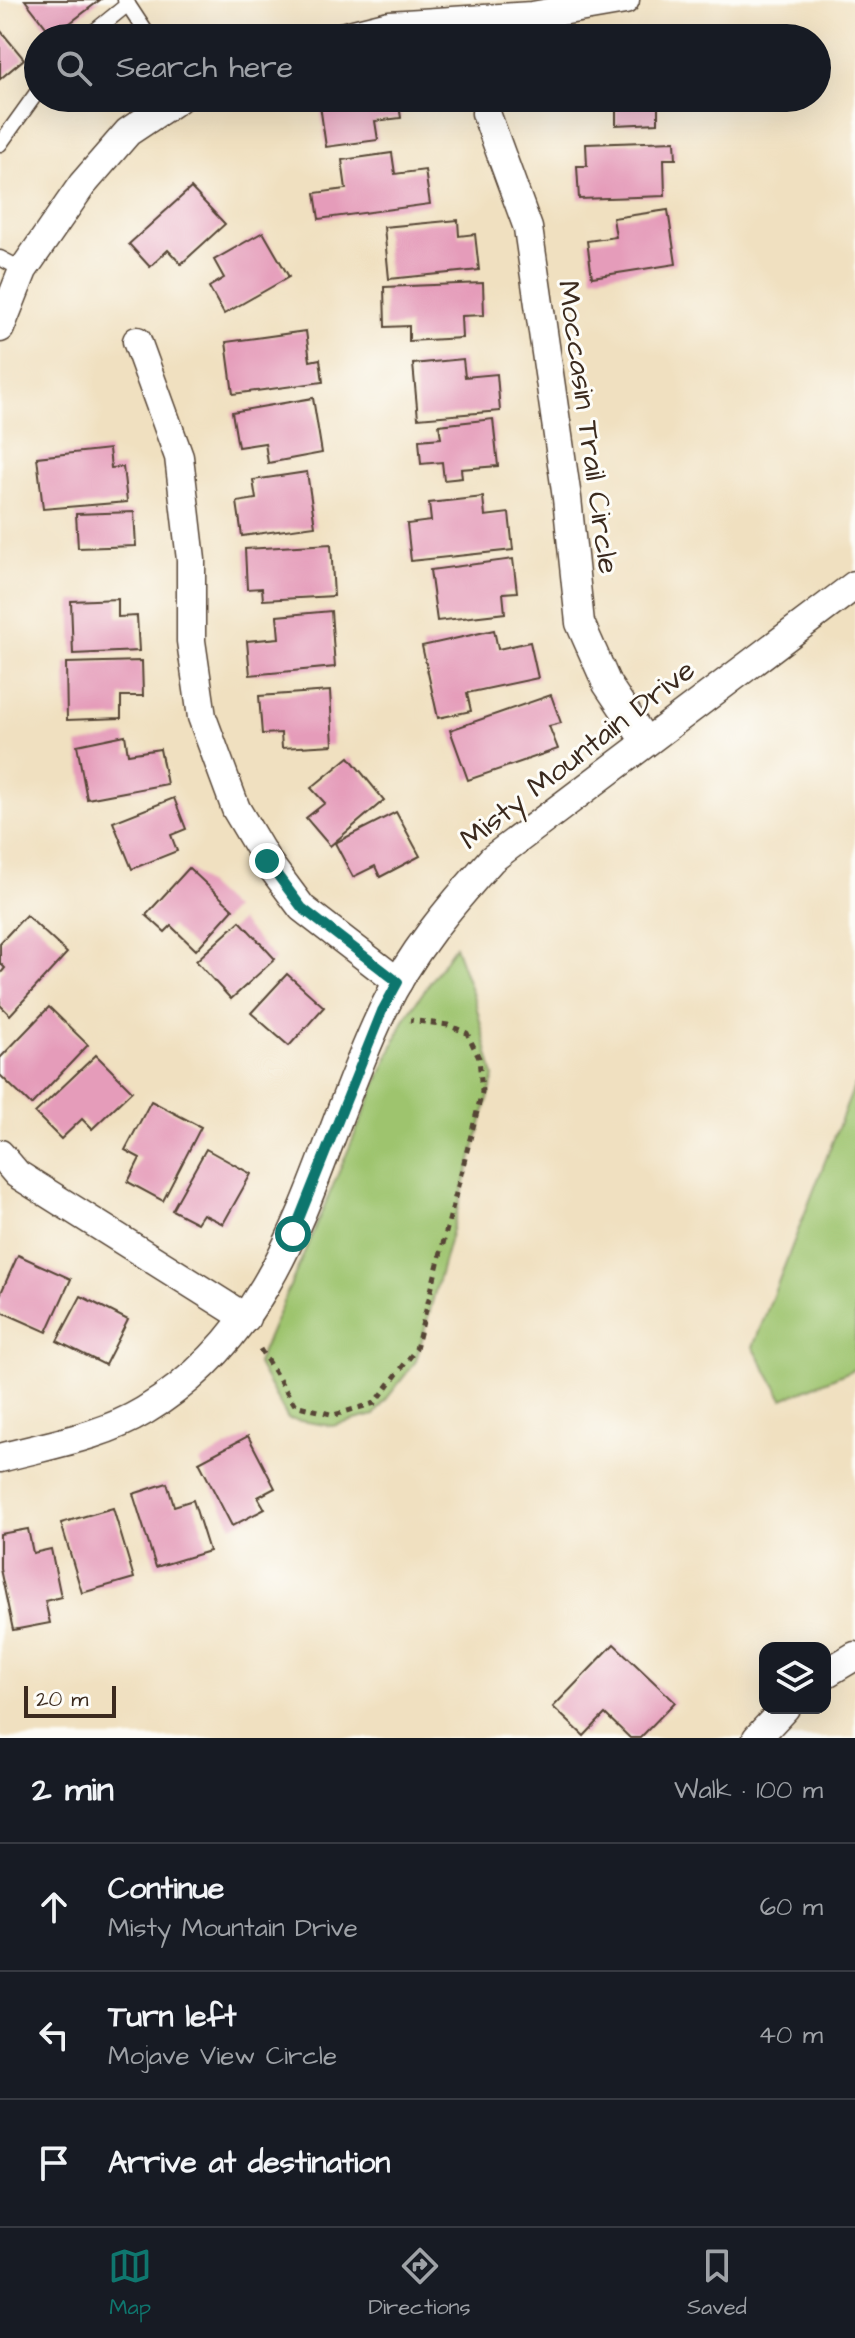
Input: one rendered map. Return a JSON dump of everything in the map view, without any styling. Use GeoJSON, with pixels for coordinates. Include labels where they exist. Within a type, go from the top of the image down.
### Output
{"type":"FeatureCollection","features":[{"type":"Feature","properties":{"kind":"street"},"geometry":{"type":"LineString","coordinates":[[397,24],[625,0]]}},
{"type":"Feature","properties":{"kind":"street"},"geometry":{"type":"LineString","coordinates":[[0,328],[12,264],[119,143],[160,112]]}},
{"type":"Feature","properties":{"kind":"street","name":"Moccasin Trail Circle"},"geometry":{"type":"LineString","coordinates":[[486,113],[528,228],[567,498],[580,623],[607,684],[645,741]]}},
{"type":"Feature","properties":{"kind":"street"},"geometry":{"type":"LineString","coordinates":[[137,341],[179,457],[191,560],[191,641],[202,717],[236,809],[267,861],[302,908],[398,982]]}},
{"type":"Feature","properties":{"kind":"street","name":"Misty Mountain Drive"},"geometry":{"type":"LineString","coordinates":[[0,1458],[102,1430],[141,1413],[190,1380],[226,1345],[246,1318],[293,1234],[382,1011],[444,912],[492,859],[855,585]]}},
{"type":"Feature","properties":{"kind":"street"},"geometry":{"type":"LineString","coordinates":[[0,1154],[17,1174],[246,1318]]}},
{"type":"Feature","properties":{"kind":"street"},"geometry":{"type":"LineString","coordinates":[[831,1670],[855,1656]]}},
{"type":"Feature","properties":{"kind":"street"},"geometry":{"type":"LineString","coordinates":[[757,1738],[779,1714]]}},
{"type":"Feature","properties":{"kind":"lane"},"geometry":{"type":"LineString","coordinates":[[102,24],[127,2],[141,24]]}},
{"type":"Feature","properties":{"kind":"lane"},"geometry":{"type":"LineString","coordinates":[[0,144],[24,111]]}},
{"type":"Feature","properties":{"kind":"path"},"geometry":{"type":"LineString","coordinates":[[260,1349],[295,1405],[334,1415],[375,1403],[416,1349],[482,1092],[479,1058],[467,1033],[448,1025],[410,1020]]}},
{"type":"Feature","properties":{"kind":"green space"},"geometry":{"type":"Polygon","coordinates":[[[455,946],[475,1001],[494,1077],[416,1361],[374,1415],[332,1426],[288,1419],[257,1363],[404,1020],[455,946]]]}},
{"type":"Feature","properties":{"kind":"green space"},"geometry":{"type":"Polygon","coordinates":[[[855,1084],[855,1369],[783,1399],[753,1347],[855,1084]]]}},
{"type":"Feature","properties":{"kind":"building"},"geometry":{"type":"Polygon","coordinates":[[[25,0],[100,0],[69,24],[44,24],[25,0]]]}},
{"type":"Feature","properties":{"kind":"building"},"geometry":{"type":"Polygon","coordinates":[[[0,30],[24,59],[0,79],[0,30]]]}},
{"type":"Feature","properties":{"kind":"building"},"geometry":{"type":"Polygon","coordinates":[[[321,112],[400,112],[401,118],[375,121],[378,140],[326,147],[321,112]]]}},
{"type":"Feature","properties":{"kind":"building"},"geometry":{"type":"Polygon","coordinates":[[[616,112],[658,112],[658,123],[616,125],[616,112]]]}},
{"type":"Feature","properties":{"kind":"building"},"geometry":{"type":"Polygon","coordinates":[[[675,141],[676,159],[664,159],[665,196],[579,199],[577,166],[587,166],[586,144],[675,141]]]}},
{"type":"Feature","properties":{"kind":"building"},"geometry":{"type":"Polygon","coordinates":[[[392,153],[395,174],[425,170],[430,204],[319,219],[315,193],[346,189],[342,160],[392,153]]]}},
{"type":"Feature","properties":{"kind":"building"},"geometry":{"type":"Polygon","coordinates":[[[191,188],[225,224],[181,264],[168,250],[150,267],[129,244],[191,188]]]}},
{"type":"Feature","properties":{"kind":"building"},"geometry":{"type":"Polygon","coordinates":[[[668,210],[676,264],[592,277],[587,241],[616,237],[613,218],[668,210]]]}},
{"type":"Feature","properties":{"kind":"building"},"geometry":{"type":"Polygon","coordinates":[[[458,220],[459,236],[475,234],[479,270],[389,279],[384,227],[458,220]]]}},
{"type":"Feature","properties":{"kind":"building"},"geometry":{"type":"Polygon","coordinates":[[[263,232],[289,277],[224,314],[209,287],[224,278],[214,260],[263,232]]]}},
{"type":"Feature","properties":{"kind":"building"},"geometry":{"type":"Polygon","coordinates":[[[483,283],[484,315],[461,316],[462,338],[409,341],[409,326],[385,327],[384,287],[483,283]]]}},
{"type":"Feature","properties":{"kind":"building"},"geometry":{"type":"Polygon","coordinates":[[[306,331],[310,361],[320,359],[323,382],[233,394],[226,342],[306,331]]]}},
{"type":"Feature","properties":{"kind":"building"},"geometry":{"type":"Polygon","coordinates":[[[463,359],[465,377],[497,374],[500,411],[418,418],[413,364],[463,359]]]}},
{"type":"Feature","properties":{"kind":"building"},"geometry":{"type":"Polygon","coordinates":[[[313,398],[322,453],[268,463],[265,443],[238,447],[232,412],[313,398]]]}},
{"type":"Feature","properties":{"kind":"building"},"geometry":{"type":"Polygon","coordinates":[[[493,419],[498,466],[461,469],[462,478],[444,480],[442,462],[421,464],[419,440],[441,438],[439,425],[493,419]]]}},
{"type":"Feature","properties":{"kind":"building"},"geometry":{"type":"Polygon","coordinates":[[[109,449],[111,468],[123,467],[127,502],[43,509],[37,457],[109,449]]]}},
{"type":"Feature","properties":{"kind":"building"},"geometry":{"type":"Polygon","coordinates":[[[307,472],[315,526],[242,536],[237,502],[256,499],[253,480],[307,472]]]}},
{"type":"Feature","properties":{"kind":"building"},"geometry":{"type":"Polygon","coordinates":[[[483,497],[485,516],[509,513],[513,550],[411,561],[407,524],[431,521],[429,503],[483,497]]]}},
{"type":"Feature","properties":{"kind":"building"},"geometry":{"type":"Polygon","coordinates":[[[134,512],[136,546],[78,548],[76,514],[134,512]]]}},
{"type":"Feature","properties":{"kind":"building"},"geometry":{"type":"Polygon","coordinates":[[[331,544],[334,596],[263,600],[262,588],[247,589],[245,549],[331,544]]]}},
{"type":"Feature","properties":{"kind":"building"},"geometry":{"type":"Polygon","coordinates":[[[513,559],[517,592],[503,593],[505,613],[437,621],[430,570],[513,559]]]}},
{"type":"Feature","properties":{"kind":"building"},"geometry":{"type":"Polygon","coordinates":[[[118,599],[118,617],[137,616],[139,651],[73,654],[71,601],[118,599]]]}},
{"type":"Feature","properties":{"kind":"building"},"geometry":{"type":"Polygon","coordinates":[[[331,611],[335,667],[250,675],[247,641],[279,638],[277,616],[331,611]]]}},
{"type":"Feature","properties":{"kind":"building"},"geometry":{"type":"Polygon","coordinates":[[[494,630],[498,649],[530,642],[538,678],[467,693],[471,711],[438,718],[422,646],[494,630]]]}},
{"type":"Feature","properties":{"kind":"building"},"geometry":{"type":"Polygon","coordinates":[[[142,661],[143,696],[121,696],[121,718],[67,720],[66,663],[142,661]]]}},
{"type":"Feature","properties":{"kind":"building"},"geometry":{"type":"Polygon","coordinates":[[[330,691],[333,745],[282,748],[281,733],[262,734],[259,696],[330,691]]]}},
{"type":"Feature","properties":{"kind":"building"},"geometry":{"type":"Polygon","coordinates":[[[551,695],[561,723],[549,726],[558,749],[468,780],[450,730],[551,695]]]}},
{"type":"Feature","properties":{"kind":"building"},"geometry":{"type":"Polygon","coordinates":[[[125,735],[128,754],[160,749],[167,784],[87,799],[77,745],[125,735]]]}},
{"type":"Feature","properties":{"kind":"building"},"geometry":{"type":"Polygon","coordinates":[[[349,757],[384,800],[330,846],[306,818],[325,803],[311,788],[349,757]]]}},
{"type":"Feature","properties":{"kind":"building"},"geometry":{"type":"Polygon","coordinates":[[[174,798],[186,829],[171,835],[177,851],[132,869],[113,822],[174,798]]]}},
{"type":"Feature","properties":{"kind":"building"},"geometry":{"type":"Polygon","coordinates":[[[396,812],[420,856],[380,877],[375,866],[353,877],[335,843],[396,812]]]}},
{"type":"Feature","properties":{"kind":"building"},"geometry":{"type":"Polygon","coordinates":[[[189,868],[233,909],[196,950],[171,926],[165,932],[146,915],[189,868]]]}},
{"type":"Feature","properties":{"kind":"building"},"geometry":{"type":"Polygon","coordinates":[[[26,915],[67,953],[10,1015],[0,1005],[0,974],[5,968],[0,963],[0,943],[26,915]]]}},
{"type":"Feature","properties":{"kind":"building"},"geometry":{"type":"Polygon","coordinates":[[[240,921],[275,959],[231,999],[196,961],[240,921]]]}},
{"type":"Feature","properties":{"kind":"building"},"geometry":{"type":"Polygon","coordinates":[[[287,974],[324,1007],[289,1046],[251,1013],[287,974]]]}},
{"type":"Feature","properties":{"kind":"building"},"geometry":{"type":"Polygon","coordinates":[[[49,1007],[88,1045],[31,1105],[0,1075],[0,1058],[49,1007]]]}},
{"type":"Feature","properties":{"kind":"building"},"geometry":{"type":"Polygon","coordinates":[[[96,1055],[132,1091],[92,1129],[82,1119],[61,1139],[35,1113],[96,1055]]]}},
{"type":"Feature","properties":{"kind":"building"},"geometry":{"type":"Polygon","coordinates":[[[151,1101],[201,1127],[163,1201],[128,1182],[140,1158],[125,1150],[151,1101]]]}},
{"type":"Feature","properties":{"kind":"building"},"geometry":{"type":"Polygon","coordinates":[[[206,1149],[251,1174],[223,1224],[203,1214],[197,1223],[172,1210],[206,1149]]]}},
{"type":"Feature","properties":{"kind":"building"},"geometry":{"type":"Polygon","coordinates":[[[18,1255],[71,1279],[47,1332],[0,1311],[0,1295],[18,1255]]]}},
{"type":"Feature","properties":{"kind":"building"},"geometry":{"type":"Polygon","coordinates":[[[81,1296],[128,1320],[105,1365],[57,1341],[81,1296]]]}},
{"type":"Feature","properties":{"kind":"building"},"geometry":{"type":"Polygon","coordinates":[[[248,1436],[275,1488],[258,1497],[265,1509],[232,1526],[199,1462],[248,1436]]]}},
{"type":"Feature","properties":{"kind":"building"},"geometry":{"type":"Polygon","coordinates":[[[167,1483],[174,1506],[193,1500],[209,1551],[156,1567],[133,1494],[167,1483]]]}},
{"type":"Feature","properties":{"kind":"building"},"geometry":{"type":"Polygon","coordinates":[[[113,1508],[134,1578],[82,1593],[61,1523],[113,1508]]]}},
{"type":"Feature","properties":{"kind":"building"},"geometry":{"type":"Polygon","coordinates":[[[28,1529],[33,1553],[51,1549],[61,1597],[45,1601],[50,1623],[13,1630],[0,1569],[0,1534],[28,1529]]]}},
{"type":"Feature","properties":{"kind":"building"},"geometry":{"type":"Polygon","coordinates":[[[614,1644],[675,1702],[640,1738],[630,1738],[605,1714],[584,1736],[553,1707],[614,1644]]]}},
{"type":"Feature","properties":{"kind":"route"},"geometry":{"type":"LineString","coordinates":[[267,861],[302,908],[398,982],[382,1011],[293,1234]]}}]}
